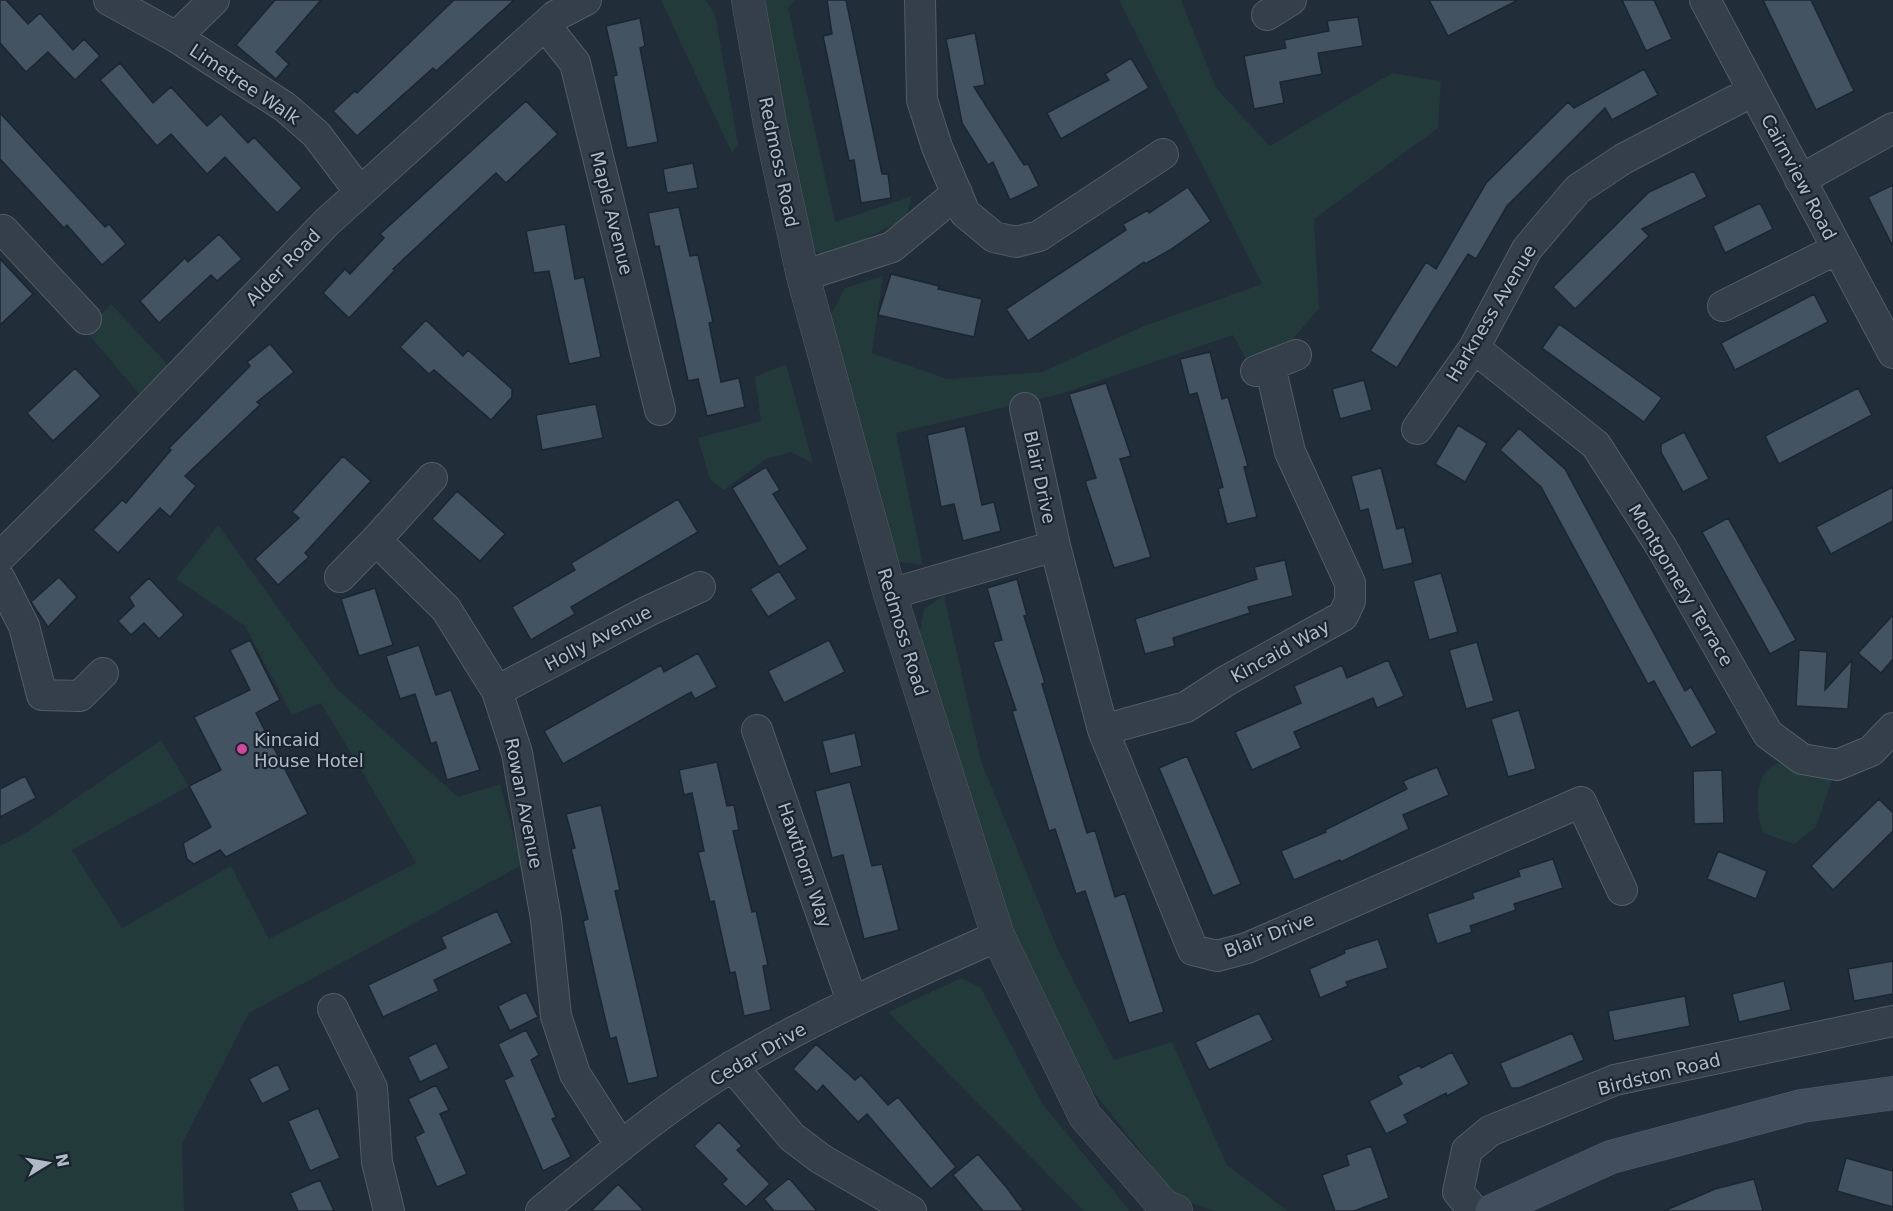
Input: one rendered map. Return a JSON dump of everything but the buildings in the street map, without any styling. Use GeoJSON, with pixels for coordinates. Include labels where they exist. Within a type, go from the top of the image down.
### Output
{"type":"FeatureCollection","features":[{"type":"Feature","properties":{"kind":"main road"},"geometry":{"type":"LineString","coordinates":[[1492,1211],[1611,1157],[1802,1106],[1893,1093]]}},
{"type":"Feature","properties":{"kind":"street","name":"Limetree Walk"},"geometry":{"type":"LineString","coordinates":[[109,0],[176,37],[285,107],[316,134],[360,192]]}},
{"type":"Feature","properties":{"kind":"street"},"geometry":{"type":"LineString","coordinates":[[176,37],[214,0]]}},
{"type":"Feature","properties":{"kind":"street","name":"Alder Road"},"geometry":{"type":"LineString","coordinates":[[0,557],[101,457],[327,222],[555,16],[586,0]]}},
{"type":"Feature","properties":{"kind":"street","name":"Redmoss Road"},"geometry":{"type":"LineString","coordinates":[[748,0],[770,124],[803,276],[890,594],[998,936],[1085,1116],[1164,1206],[1176,1211]]}},
{"type":"Feature","properties":{"kind":"street"},"geometry":{"type":"LineString","coordinates":[[920,0],[922,100],[937,147],[965,213],[976,225],[994,237],[1016,242],[1039,236],[1163,154]]}},
{"type":"Feature","properties":{"kind":"street","name":"Cairnview Road"},"geometry":{"type":"LineString","coordinates":[[1705,0],[1893,353]]}},
{"type":"Feature","properties":{"kind":"street","name":"Maple Avenue"},"geometry":{"type":"LineString","coordinates":[[545,25],[575,63],[660,410]]}},
{"type":"Feature","properties":{"kind":"street","name":"Harkness Avenue"},"geometry":{"type":"LineString","coordinates":[[1417,429],[1474,348],[1527,249],[1578,189],[1623,159],[1753,91]]}},
{"type":"Feature","properties":{"kind":"street"},"geometry":{"type":"LineString","coordinates":[[1800,180],[1893,128]]}},
{"type":"Feature","properties":{"kind":"street"},"geometry":{"type":"LineString","coordinates":[[803,276],[892,247],[957,193]]}},
{"type":"Feature","properties":{"kind":"street"},"geometry":{"type":"LineString","coordinates":[[1,230],[86,319]]}},
{"type":"Feature","properties":{"kind":"street"},"geometry":{"type":"LineString","coordinates":[[1723,306],[1837,249]]}},
{"type":"Feature","properties":{"kind":"street","name":"Montgomery Terrace"},"geometry":{"type":"LineString","coordinates":[[1474,348],[1596,445],[1662,548],[1768,734],[1802,759],[1837,765],[1871,751],[1893,728]]}},
{"type":"Feature","properties":{"kind":"street","name":"Kincaid Way"},"geometry":{"type":"LineString","coordinates":[[1103,730],[1186,707],[1226,681],[1343,616],[1350,601],[1350,583],[1290,452],[1274,364]]}},
{"type":"Feature","properties":{"kind":"street","name":"Blair Drive"},"geometry":{"type":"LineString","coordinates":[[1025,408],[1055,546],[1103,730],[1193,950],[1217,956],[1247,948],[1581,802],[1622,890]]}},
{"type":"Feature","properties":{"kind":"street"},"geometry":{"type":"LineString","coordinates":[[340,577],[432,478]]}},
{"type":"Feature","properties":{"kind":"street","name":"Rowan Avenue"},"geometry":{"type":"LineString","coordinates":[[376,540],[446,609],[497,691],[517,753],[546,919],[556,1016],[575,1074],[621,1146]]}},
{"type":"Feature","properties":{"kind":"street","name":"Blair Drive"},"geometry":{"type":"LineString","coordinates":[[890,594],[1055,546]]}},
{"type":"Feature","properties":{"kind":"street"},"geometry":{"type":"LineString","coordinates":[[0,579],[24,626],[42,695],[81,696],[103,674]]}},
{"type":"Feature","properties":{"kind":"street","name":"Holly Avenue"},"geometry":{"type":"LineString","coordinates":[[497,691],[648,611],[700,587]]}},
{"type":"Feature","properties":{"kind":"street","name":"Hawthorn Way"},"geometry":{"type":"LineString","coordinates":[[757,730],[852,1001]]}},
{"type":"Feature","properties":{"kind":"street","name":"Cedar Drive"},"geometry":{"type":"LineString","coordinates":[[541,1211],[621,1146],[732,1066],[852,1001],[998,936]]}},
{"type":"Feature","properties":{"kind":"street"},"geometry":{"type":"LineString","coordinates":[[333,1009],[372,1088],[377,1162],[389,1211]]}},
{"type":"Feature","properties":{"kind":"street","name":"Birdston Road"},"geometry":{"type":"LineString","coordinates":[[1474,1211],[1458,1192],[1467,1150],[1490,1131],[1615,1080],[1893,1021]]}},
{"type":"Feature","properties":{"kind":"street"},"geometry":{"type":"LineString","coordinates":[[732,1066],[792,1137],[821,1159],[911,1211]]}},
{"type":"Feature","properties":{"kind":"green space"},"geometry":{"type":"Polygon","coordinates":[[[661,0],[705,0],[715,14],[738,144],[732,153],[661,0]]]}},
{"type":"Feature","properties":{"kind":"green space"},"geometry":{"type":"Polygon","coordinates":[[[762,0],[796,0],[788,7],[835,222],[912,196],[906,218],[826,259],[807,243],[762,0]]]}},
{"type":"Feature","properties":{"kind":"green space"},"geometry":{"type":"Polygon","coordinates":[[[1119,0],[1181,0],[1216,88],[1270,146],[1392,73],[1441,81],[1438,128],[1314,219],[1319,309],[1290,342],[1248,363],[1233,335],[1060,394],[896,433],[923,565],[894,561],[830,316],[845,288],[883,276],[872,353],[948,379],[1042,372],[1144,326],[1262,284],[1119,0]]]}},
{"type":"Feature","properties":{"kind":"green space"},"geometry":{"type":"Polygon","coordinates":[[[111,304],[168,365],[139,394],[86,331],[111,304]]]}},
{"type":"Feature","properties":{"kind":"green space"},"geometry":{"type":"Polygon","coordinates":[[[786,364],[813,463],[791,452],[766,459],[724,490],[710,480],[698,438],[761,421],[755,377],[786,364]]]}},
{"type":"Feature","properties":{"kind":"green space"},"geometry":{"type":"Polygon","coordinates":[[[218,525],[336,688],[458,797],[500,784],[522,865],[249,1013],[182,1144],[184,1211],[0,1211],[0,846],[27,832],[161,740],[189,786],[72,850],[122,928],[231,866],[269,939],[416,863],[321,703],[292,715],[245,626],[176,579],[218,525]]]}},
{"type":"Feature","properties":{"kind":"green space"},"geometry":{"type":"Polygon","coordinates":[[[944,595],[981,761],[1058,950],[1114,1060],[1172,1042],[1227,1165],[1288,1211],[1213,1211],[1177,1197],[1092,1090],[992,888],[919,637],[924,609],[944,595]]]}},
{"type":"Feature","properties":{"kind":"green space"},"geometry":{"type":"Polygon","coordinates":[[[1802,759],[1837,765],[1816,827],[1794,844],[1763,833],[1758,796],[1762,778],[1774,765],[1802,759]]]}},
{"type":"Feature","properties":{"kind":"green space"},"geometry":{"type":"Polygon","coordinates":[[[961,978],[981,988],[1042,1103],[1130,1211],[1084,1211],[888,1012],[961,978]]]}},
{"type":"Feature","properties":{"kind":"place","name":"Kincaid House Hotel"},"geometry":{"type":"Point","coordinates":[242,749]}}]}
